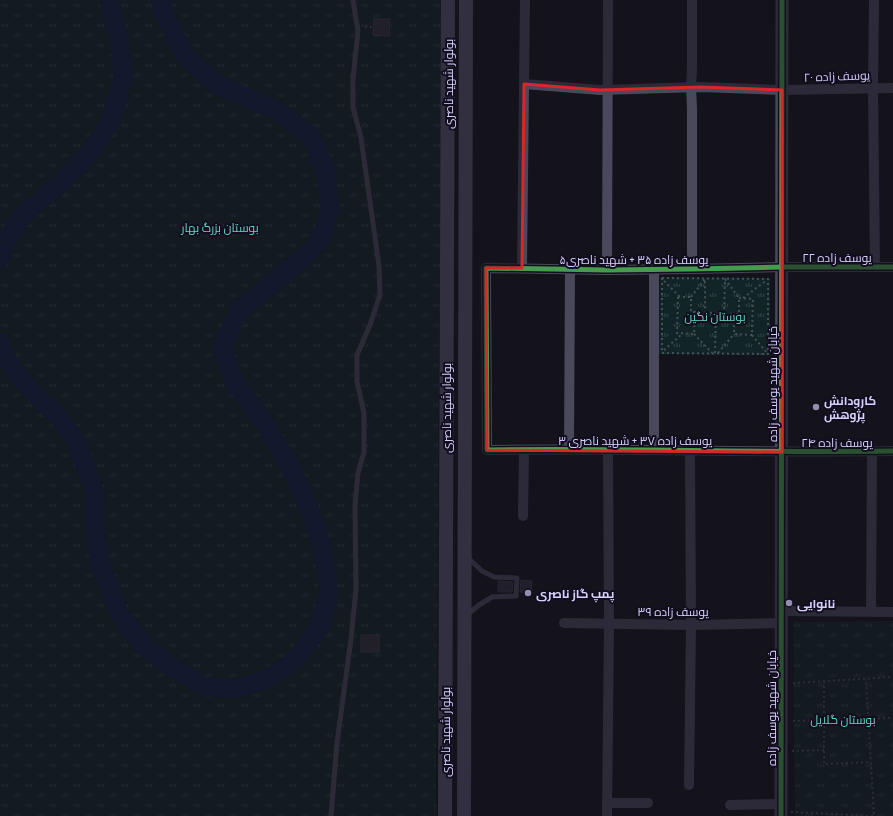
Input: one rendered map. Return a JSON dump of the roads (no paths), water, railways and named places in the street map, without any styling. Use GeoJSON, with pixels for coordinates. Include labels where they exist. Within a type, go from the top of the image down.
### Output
{"type":"FeatureCollection","features":[{"type":"Feature","properties":{"kind":"main road","name":"بولوار شهید ناصری"},"geometry":{"type":"LineString","coordinates":[[444,816],[448,0]]}},
{"type":"Feature","properties":{"kind":"main road","name":"بولوار شهید ناصری"},"geometry":{"type":"LineString","coordinates":[[464,816],[466,0]]}},
{"type":"Feature","properties":{"kind":"main road"},"geometry":{"type":"LineString","coordinates":[[446,428],[466,428]]}},
{"type":"Feature","properties":{"kind":"street"},"geometry":{"type":"LineString","coordinates":[[522,268],[525,0]]}},
{"type":"Feature","properties":{"kind":"street"},"geometry":{"type":"LineString","coordinates":[[607,270],[608,0]]}},
{"type":"Feature","properties":{"kind":"street"},"geometry":{"type":"LineString","coordinates":[[692,0],[692,68],[695,87],[692,108],[692,269]]}},
{"type":"Feature","properties":{"kind":"street","name":"خیابان شهید یوسف زاده"},"geometry":{"type":"LineString","coordinates":[[781,810],[782,0]]}},
{"type":"Feature","properties":{"kind":"street"},"geometry":{"type":"LineString","coordinates":[[874,0],[873,88],[875,267]]}},
{"type":"Feature","properties":{"kind":"street","name":"یوسف زاده ۲۰"},"geometry":{"type":"LineString","coordinates":[[524,84],[600,90],[695,87],[782,90],[893,88]]}},
{"type":"Feature","properties":{"kind":"street","name":"یوسف زاده ۳۵ + شهید ناصری۵"},"geometry":{"type":"LineString","coordinates":[[487,450],[486,268],[654,270],[782,267]]}},
{"type":"Feature","properties":{"kind":"street","name":"یوسف زاده ۲۲"},"geometry":{"type":"LineString","coordinates":[[782,267],[893,268]]}},
{"type":"Feature","properties":{"kind":"street"},"geometry":{"type":"LineString","coordinates":[[569,449],[570,269]]}},
{"type":"Feature","properties":{"kind":"street"},"geometry":{"type":"LineString","coordinates":[[654,270],[654,450]]}},
{"type":"Feature","properties":{"kind":"street","name":"یوسف زاده ۳۷ + شهید ناصری ۳"},"geometry":{"type":"LineString","coordinates":[[487,450],[569,449],[782,452]]}},
{"type":"Feature","properties":{"kind":"street"},"geometry":{"type":"LineString","coordinates":[[523,516],[524,450]]}},
{"type":"Feature","properties":{"kind":"street"},"geometry":{"type":"LineString","coordinates":[[607,816],[609,624],[608,450]]}},
{"type":"Feature","properties":{"kind":"street"},"geometry":{"type":"LineString","coordinates":[[689,785],[692,625],[690,450]]}},
{"type":"Feature","properties":{"kind":"street"},"geometry":{"type":"LineString","coordinates":[[871,611],[872,451]]}},
{"type":"Feature","properties":{"kind":"street","name":"یوسف زاده ۲۴"},"geometry":{"type":"LineString","coordinates":[[782,452],[893,451]]}},
{"type":"Feature","properties":{"kind":"street","name":"یوسف زاده ۳۹"},"geometry":{"type":"LineString","coordinates":[[564,623],[692,625],[871,611],[893,612]]}},
{"type":"Feature","properties":{"kind":"street"},"geometry":{"type":"LineString","coordinates":[[607,803],[648,803]]}},
{"type":"Feature","properties":{"kind":"street"},"geometry":{"type":"LineString","coordinates":[[730,805],[781,810]]}},
{"type":"Feature","properties":{"kind":"lane"},"geometry":{"type":"LineString","coordinates":[[331,816],[337,744],[352,638],[356,589],[355,506],[358,473],[364,452],[364,413],[357,382],[357,355],[370,325],[380,295],[379,266],[361,138],[354,106],[353,79],[358,31],[353,0]]}},
{"type":"Feature","properties":{"kind":"lane"},"geometry":{"type":"LineString","coordinates":[[465,555],[482,571],[494,577],[517,578],[516,596],[492,598],[479,605],[465,617]]}},
{"type":"Feature","properties":{"kind":"waterway"},"geometry":{"type":"LineString","coordinates":[[0,259],[7,239],[25,213],[60,184],[93,149],[112,118],[123,76],[119,40],[109,0]]}},
{"type":"Feature","properties":{"kind":"waterway"},"geometry":{"type":"LineString","coordinates":[[0,343],[6,359],[34,394],[59,417],[76,442],[95,492],[94,524],[100,563],[120,615],[143,645],[170,666],[203,686],[235,689],[267,679],[295,660],[320,627],[329,590],[322,547],[309,508],[290,466],[261,418],[234,381],[222,347],[238,312],[305,257],[323,235],[330,207],[325,169],[311,136],[274,109],[217,85],[185,56],[162,10],[161,0]]}},
{"type":"Feature","properties":{"kind":"place","name":"کارودانش پژوهش"},"geometry":{"type":"Point","coordinates":[816,407]}},
{"type":"Feature","properties":{"kind":"place","name":"پمپ گاز ناصری"},"geometry":{"type":"Point","coordinates":[528,593]}},
{"type":"Feature","properties":{"kind":"place","name":"نانوایی"},"geometry":{"type":"Point","coordinates":[789,603]}},
{"type":"Feature","properties":{"kind":"park label","name":"بوستان بزرگ بهار"},"geometry":{"type":"Point","coordinates":[220,227]}},
{"type":"Feature","properties":{"kind":"park label","name":"بوستان نگین"},"geometry":{"type":"Point","coordinates":[715,316]}},
{"type":"Feature","properties":{"kind":"park label","name":"بوستان گلایل"},"geometry":{"type":"Point","coordinates":[843,719]}}]}
